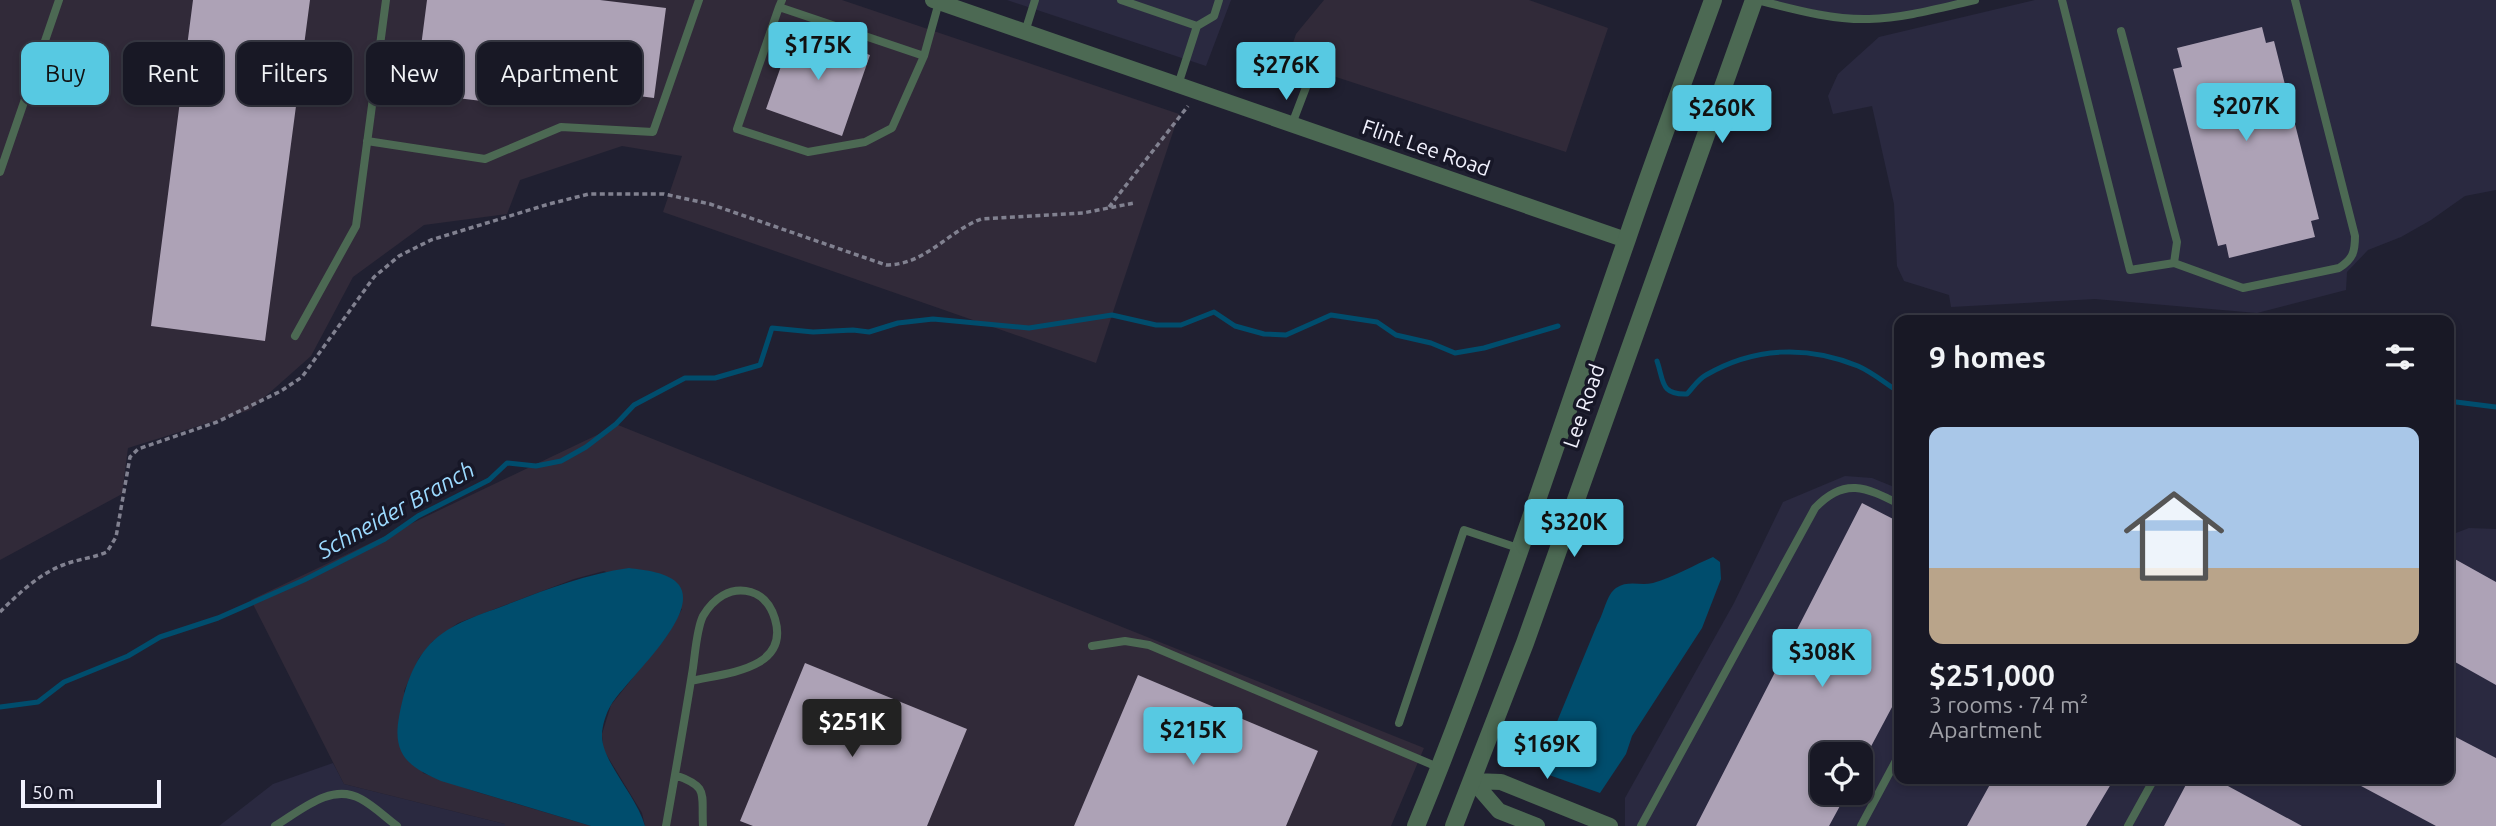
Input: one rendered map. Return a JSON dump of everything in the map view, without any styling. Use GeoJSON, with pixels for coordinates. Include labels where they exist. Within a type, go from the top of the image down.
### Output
{"type":"FeatureCollection","features":[{"type":"Feature","properties":{"kind":"street","name":"Lee Road"},"geometry":{"type":"LineString","coordinates":[[1416,826],[1521,549],[1626,240],[1713,0]]}},
{"type":"Feature","properties":{"kind":"street","name":"Lee Road"},"geometry":{"type":"LineString","coordinates":[[1454,826],[1525,643],[1756,0]]}},
{"type":"Feature","properties":{"kind":"street","name":"Flint Lee Road"},"geometry":{"type":"LineString","coordinates":[[936,1],[1626,240]]}},
{"type":"Feature","properties":{"kind":"street"},"geometry":{"type":"LineString","coordinates":[[1473,781],[1499,811],[1537,826]]}},
{"type":"Feature","properties":{"kind":"street"},"geometry":{"type":"LineString","coordinates":[[1473,781],[1501,782],[1610,826]]}},
{"type":"Feature","properties":{"kind":"lane"},"geometry":{"type":"LineString","coordinates":[[0,172],[59,0]]}},
{"type":"Feature","properties":{"kind":"lane"},"geometry":{"type":"LineString","coordinates":[[295,336],[356,226],[386,0]]}},
{"type":"Feature","properties":{"kind":"lane"},"geometry":{"type":"LineString","coordinates":[[367,141],[485,159],[561,127],[653,132],[699,0]]}},
{"type":"Feature","properties":{"kind":"lane"},"geometry":{"type":"LineString","coordinates":[[1025,32],[1035,0]]}},
{"type":"Feature","properties":{"kind":"lane"},"geometry":{"type":"LineString","coordinates":[[1121,0],[1197,26]]}},
{"type":"Feature","properties":{"kind":"lane"},"geometry":{"type":"LineString","coordinates":[[1178,85],[1197,26],[1214,16],[1219,0]]}},
{"type":"Feature","properties":{"kind":"lane"},"geometry":{"type":"LineString","coordinates":[[1756,0],[1797,11],[1866,19],[1895,18],[1975,0]]}},
{"type":"Feature","properties":{"kind":"lane"},"geometry":{"type":"LineString","coordinates":[[2062,0],[2130,270],[2174,263],[2243,288],[2339,268],[2348,262],[2355,252],[2355,236],[2295,0]]}},
{"type":"Feature","properties":{"kind":"lane"},"geometry":{"type":"LineString","coordinates":[[924,55],[781,4],[737,129],[807,152],[865,142],[892,128],[924,55],[936,1]]}},
{"type":"Feature","properties":{"kind":"lane"},"geometry":{"type":"LineString","coordinates":[[2121,31],[2177,242],[2174,263]]}},
{"type":"Feature","properties":{"kind":"lane"},"geometry":{"type":"LineString","coordinates":[[1292,124],[1313,69]]}},
{"type":"Feature","properties":{"kind":"lane"},"geometry":{"type":"LineString","coordinates":[[1641,826],[1815,508],[1826,496],[1857,488],[1870,489],[1894,501]]}},
{"type":"Feature","properties":{"kind":"lane"},"geometry":{"type":"LineString","coordinates":[[1399,723],[1464,530],[1521,549]]}},
{"type":"Feature","properties":{"kind":"lane"},"geometry":{"type":"LineString","coordinates":[[666,826],[691,681],[702,619],[711,604],[720,596],[734,591],[746,591],[765,600],[778,630],[774,650],[768,657],[752,666],[691,681]]}},
{"type":"Feature","properties":{"kind":"lane"},"geometry":{"type":"LineString","coordinates":[[1092,646],[1125,641],[1149,645],[1440,768]]}},
{"type":"Feature","properties":{"kind":"lane"},"geometry":{"type":"LineString","coordinates":[[1861,826],[1894,764]]}},
{"type":"Feature","properties":{"kind":"lane"},"geometry":{"type":"LineString","coordinates":[[675,775],[695,782],[702,791],[703,826]]}},
{"type":"Feature","properties":{"kind":"lane"},"geometry":{"type":"LineString","coordinates":[[2128,826],[2151,784]]}},
{"type":"Feature","properties":{"kind":"lane"},"geometry":{"type":"LineString","coordinates":[[275,826],[330,793],[339,793],[361,798],[397,826]]}},
{"type":"Feature","properties":{"kind":"path"},"geometry":{"type":"LineString","coordinates":[[1108,209],[1199,92]]}},
{"type":"Feature","properties":{"kind":"path"},"geometry":{"type":"LineString","coordinates":[[0,612],[43,575],[64,565],[107,552],[116,537],[130,457],[138,449],[217,422],[281,391],[302,377],[374,277],[399,256],[431,240],[589,194],[664,194],[709,204],[886,265],[900,265],[921,258],[981,219],[1083,213],[1134,203]]}},
{"type":"Feature","properties":{"kind":"shaded area"},"geometry":{"type":"Polygon","coordinates":[[[0,0],[842,0],[1179,114],[1096,363],[663,212],[682,156],[622,146],[520,180],[507,214],[424,225],[353,277],[311,356],[250,410],[128,448],[122,494],[0,560],[0,0]]]}},
{"type":"Feature","properties":{"kind":"shaded area"},"geometry":{"type":"Polygon","coordinates":[[[1007,0],[1231,0],[1206,66],[1007,0]]]}},
{"type":"Feature","properties":{"kind":"shaded area"},"geometry":{"type":"Polygon","coordinates":[[[1324,0],[1529,0],[1608,28],[1566,152],[1287,61],[1296,34],[1324,0]]]}},
{"type":"Feature","properties":{"kind":"shaded area"},"geometry":{"type":"Polygon","coordinates":[[[1757,0],[1975,0],[1866,19],[1757,0]]]}},
{"type":"Feature","properties":{"kind":"shaded area"},"geometry":{"type":"Polygon","coordinates":[[[2035,0],[2496,0],[2496,190],[2465,196],[2401,237],[2368,250],[2347,272],[2346,290],[2257,313],[2095,299],[1951,307],[1949,295],[1904,281],[1897,266],[1894,204],[1872,106],[1833,114],[1828,96],[1838,74],[1879,37],[2035,0]]]}},
{"type":"Feature","properties":{"kind":"shaded area"},"geometry":{"type":"Polygon","coordinates":[[[618,425],[1424,748],[1391,826],[645,826],[642,813],[603,749],[602,734],[611,705],[668,634],[682,609],[604,571],[574,579],[458,623],[432,642],[419,658],[404,691],[423,773],[591,826],[505,826],[344,784],[251,600],[618,425]]]}},
{"type":"Feature","properties":{"kind":"shaded area"},"geometry":{"type":"Polygon","coordinates":[[[1845,476],[1872,478],[1894,487],[1894,784],[2454,784],[2454,534],[2469,528],[2496,529],[2496,826],[1625,826],[1625,798],[1734,603],[1783,502],[1845,476]]]}},
{"type":"Feature","properties":{"kind":"shaded area"},"geometry":{"type":"Polygon","coordinates":[[[333,763],[344,784],[505,826],[219,826],[273,784],[333,763]]]}},
{"type":"Feature","properties":{"kind":"water"},"geometry":{"type":"Polygon","coordinates":[[[1713,557],[1720,562],[1721,579],[1702,628],[1632,736],[1626,754],[1600,793],[1549,775],[1549,741],[1613,591],[1625,584],[1648,584],[1661,580],[1713,557]]]}},
{"type":"Feature","properties":{"kind":"water"},"geometry":{"type":"Polygon","coordinates":[[[629,568],[669,577],[679,585],[683,598],[680,613],[671,630],[611,705],[603,728],[603,745],[607,756],[635,803],[645,826],[591,826],[441,781],[412,765],[405,758],[397,730],[403,698],[423,652],[438,636],[468,619],[540,592],[583,578],[629,568]]]}},
{"type":"Feature","properties":{"kind":"building"},"geometry":{"type":"Polygon","coordinates":[[[193,0],[310,0],[304,42],[237,42],[237,105],[296,105],[265,341],[151,326],[179,105],[223,105],[223,42],[188,42],[193,0]]]}},
{"type":"Feature","properties":{"kind":"building"},"geometry":{"type":"Polygon","coordinates":[[[427,0],[600,0],[666,8],[654,98],[642,96],[642,42],[477,42],[477,100],[463,99],[463,42],[422,42],[427,0]]]}},
{"type":"Feature","properties":{"kind":"building"},"geometry":{"type":"Polygon","coordinates":[[[2262,27],[2266,43],[2274,41],[2319,219],[2311,221],[2315,237],[2229,258],[2226,244],[2218,246],[2173,69],[2182,67],[2177,48],[2262,27]]]}},
{"type":"Feature","properties":{"kind":"building"},"geometry":{"type":"Polygon","coordinates":[[[794,29],[870,55],[842,136],[766,109],[794,29]]]}},
{"type":"Feature","properties":{"kind":"building"},"geometry":{"type":"Polygon","coordinates":[[[1862,503],[1894,519],[1894,703],[1873,743],[1810,742],[1810,805],[1840,805],[1829,826],[1696,826],[1862,503]]]}},
{"type":"Feature","properties":{"kind":"building"},"geometry":{"type":"Polygon","coordinates":[[[2454,559],[2496,582],[2496,685],[2454,661],[2454,559]]]}},
{"type":"Feature","properties":{"kind":"building"},"geometry":{"type":"Polygon","coordinates":[[[805,663],[967,729],[927,826],[753,826],[740,821],[805,663]]]}},
{"type":"Feature","properties":{"kind":"building"},"geometry":{"type":"Polygon","coordinates":[[[1138,675],[1318,751],[1286,826],[1074,826],[1138,675]]]}},
{"type":"Feature","properties":{"kind":"building"},"geometry":{"type":"Polygon","coordinates":[[[2454,736],[2496,758],[2496,826],[2436,826],[2357,784],[2454,784],[2454,736]]]}},
{"type":"Feature","properties":{"kind":"building"},"geometry":{"type":"Polygon","coordinates":[[[1990,784],[2111,784],[2086,826],[1967,826],[1990,784]]]}},
{"type":"Feature","properties":{"kind":"building"},"geometry":{"type":"Polygon","coordinates":[[[2186,784],[2224,784],[2302,826],[2164,826],[2186,784]]]}},
{"type":"Feature","properties":{"kind":"waterway","name":"Schneider Branch"},"geometry":{"type":"LineString","coordinates":[[0,707],[38,702],[64,682],[128,656],[160,637],[218,618],[304,580],[385,539],[418,516],[489,480],[507,463],[536,466],[561,461],[586,447],[616,424],[634,405],[685,378],[715,378],[760,365],[772,328],[813,332],[869,332],[898,323],[933,319],[1029,328],[1112,315],[1156,325],[1181,325],[1214,312],[1235,326],[1264,334],[1286,335],[1331,315],[1377,322],[1396,335],[1431,343],[1455,353],[1484,348],[1558,326]]}},
{"type":"Feature","properties":{"kind":"waterway"},"geometry":{"type":"LineString","coordinates":[[1657,361],[1664,385],[1678,394],[1687,394],[1703,377],[1724,366],[1762,354],[1781,352],[1800,352],[1839,359],[1863,368],[1894,389]]}},
{"type":"Feature","properties":{"kind":"waterway"},"geometry":{"type":"LineString","coordinates":[[2454,402],[2496,407]]}}]}
